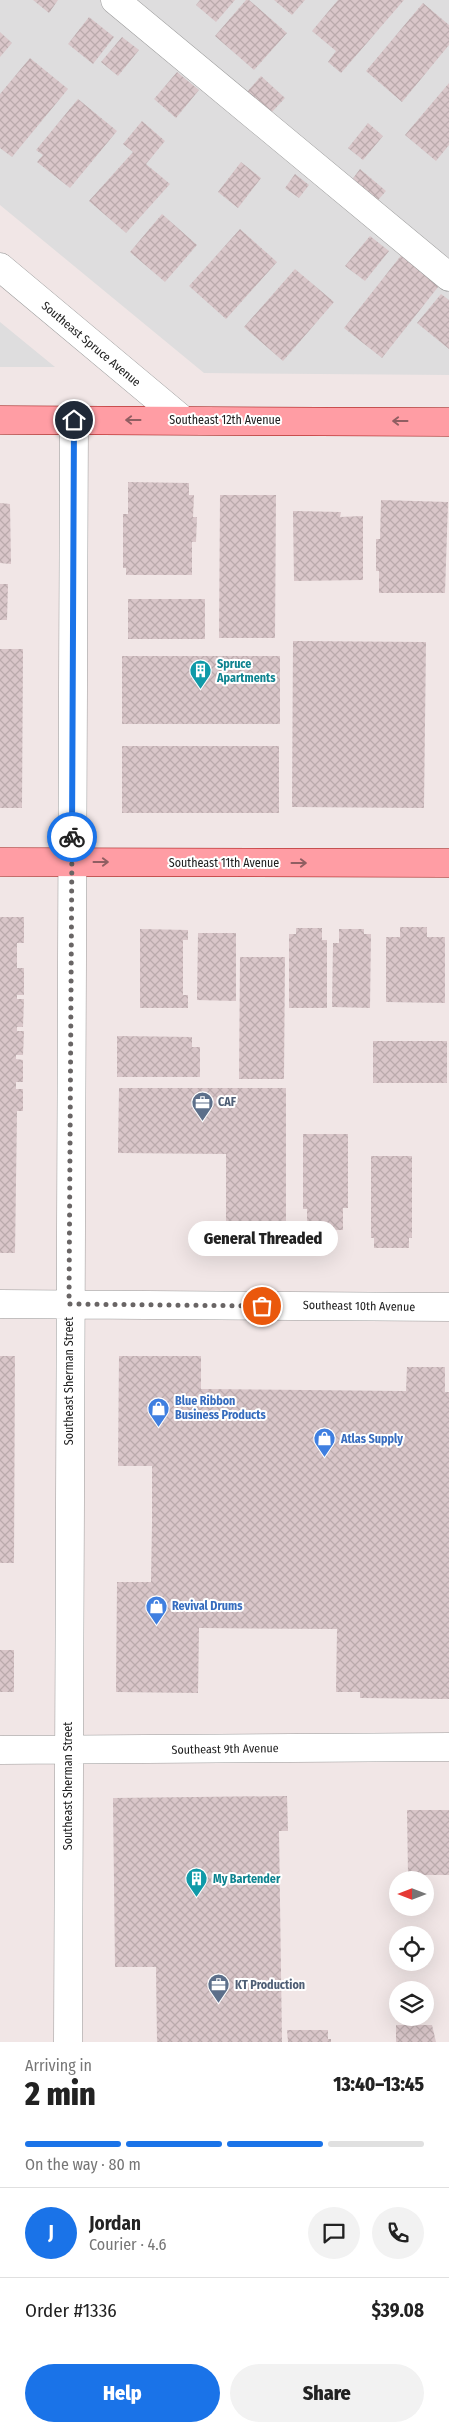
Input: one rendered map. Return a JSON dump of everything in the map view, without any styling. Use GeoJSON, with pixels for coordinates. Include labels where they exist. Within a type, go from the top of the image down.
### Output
{"type":"FeatureCollection","features":[{"type":"Feature","properties":{"kind":"main road","name":"Southeast 12th Avenue"},"geometry":{"type":"LineString","coordinates":[[0,420],[449,422]]}},
{"type":"Feature","properties":{"kind":"main road","name":"Southeast 11th Avenue"},"geometry":{"type":"LineString","coordinates":[[0,862],[449,863]]}},
{"type":"Feature","properties":{"kind":"street"},"geometry":{"type":"LineString","coordinates":[[115,0],[449,277]]}},
{"type":"Feature","properties":{"kind":"street","name":"Southeast Spruce Avenue"},"geometry":{"type":"LineString","coordinates":[[0,268],[183,420]]}},
{"type":"Feature","properties":{"kind":"street","name":"Southeast Sherman Street"},"geometry":{"type":"LineString","coordinates":[[68,2042],[69,1304],[74,420]]}},
{"type":"Feature","properties":{"kind":"street","name":"Southeast 10th Avenue"},"geometry":{"type":"LineString","coordinates":[[0,1304],[449,1307]]}},
{"type":"Feature","properties":{"kind":"street","name":"Southeast 9th Avenue"},"geometry":{"type":"LineString","coordinates":[[0,1750],[449,1747]]}},
{"type":"Feature","properties":{"kind":"shaded area"},"geometry":{"type":"Polygon","coordinates":[[[0,0],[100,0],[449,289],[449,375],[204,373],[0,205],[0,0]]]}},
{"type":"Feature","properties":{"kind":"shaded area"},"geometry":{"type":"Polygon","coordinates":[[[131,0],[449,0],[449,264],[131,0]]]}},
{"type":"Feature","properties":{"kind":"shaded area"},"geometry":{"type":"Polygon","coordinates":[[[0,322],[55,367],[0,367],[0,322]]]}},
{"type":"Feature","properties":{"kind":"building"},"geometry":{"type":"Polygon","coordinates":[[[33,0],[58,0],[49,13],[33,0]]]}},
{"type":"Feature","properties":{"kind":"building"},"geometry":{"type":"Polygon","coordinates":[[[200,0],[235,0],[216,22],[196,5],[200,0]]]}},
{"type":"Feature","properties":{"kind":"building"},"geometry":{"type":"Polygon","coordinates":[[[246,0],[249,0],[287,33],[254,70],[215,36],[246,0]]]}},
{"type":"Feature","properties":{"kind":"building"},"geometry":{"type":"Polygon","coordinates":[[[274,0],[305,0],[292,15],[274,0]]]}},
{"type":"Feature","properties":{"kind":"building"},"geometry":{"type":"Polygon","coordinates":[[[338,0],[404,0],[341,73],[328,62],[336,51],[312,31],[338,0]]]}},
{"type":"Feature","properties":{"kind":"building"},"geometry":{"type":"Polygon","coordinates":[[[423,3],[449,25],[449,45],[402,102],[366,71],[423,3]]]}},
{"type":"Feature","properties":{"kind":"building"},"geometry":{"type":"Polygon","coordinates":[[[89,17],[114,37],[93,64],[68,44],[89,17]]]}},
{"type":"Feature","properties":{"kind":"building"},"geometry":{"type":"Polygon","coordinates":[[[0,32],[12,43],[0,57],[0,32]]]}},
{"type":"Feature","properties":{"kind":"building"},"geometry":{"type":"Polygon","coordinates":[[[122,37],[139,50],[118,76],[101,62],[122,37]]]}},
{"type":"Feature","properties":{"kind":"building"},"geometry":{"type":"Polygon","coordinates":[[[30,58],[68,89],[12,157],[0,148],[0,94],[30,58]]]}},
{"type":"Feature","properties":{"kind":"building"},"geometry":{"type":"Polygon","coordinates":[[[177,72],[199,90],[176,118],[154,99],[177,72]]]}},
{"type":"Feature","properties":{"kind":"building"},"geometry":{"type":"Polygon","coordinates":[[[261,76],[285,98],[271,113],[247,92],[261,76]]]}},
{"type":"Feature","properties":{"kind":"building"},"geometry":{"type":"Polygon","coordinates":[[[449,83],[449,145],[436,161],[405,135],[449,83]]]}},
{"type":"Feature","properties":{"kind":"building"},"geometry":{"type":"Polygon","coordinates":[[[78,99],[117,131],[70,188],[37,162],[43,155],[36,150],[78,99]]]}},
{"type":"Feature","properties":{"kind":"building"},"geometry":{"type":"Polygon","coordinates":[[[142,121],[165,141],[146,164],[170,184],[126,233],[89,201],[133,152],[123,144],[142,121]]]}},
{"type":"Feature","properties":{"kind":"building"},"geometry":{"type":"Polygon","coordinates":[[[368,123],[383,136],[363,160],[348,148],[368,123]]]}},
{"type":"Feature","properties":{"kind":"building"},"geometry":{"type":"Polygon","coordinates":[[[241,162],[261,178],[238,208],[218,192],[241,162]]]}},
{"type":"Feature","properties":{"kind":"building"},"geometry":{"type":"Polygon","coordinates":[[[360,169],[386,191],[373,206],[348,185],[360,169]]]}},
{"type":"Feature","properties":{"kind":"building"},"geometry":{"type":"Polygon","coordinates":[[[295,174],[309,185],[299,198],[285,188],[295,174]]]}},
{"type":"Feature","properties":{"kind":"building"},"geometry":{"type":"Polygon","coordinates":[[[162,214],[197,245],[165,282],[130,252],[162,214]]]}},
{"type":"Feature","properties":{"kind":"building"},"geometry":{"type":"Polygon","coordinates":[[[240,229],[277,262],[226,319],[189,286],[240,229]]]}},
{"type":"Feature","properties":{"kind":"building"},"geometry":{"type":"Polygon","coordinates":[[[370,236],[389,251],[365,281],[345,266],[370,236]]]}},
{"type":"Feature","properties":{"kind":"building"},"geometry":{"type":"Polygon","coordinates":[[[403,253],[442,282],[382,358],[344,328],[403,253]]]}},
{"type":"Feature","properties":{"kind":"building"},"geometry":{"type":"Polygon","coordinates":[[[295,269],[334,302],[283,361],[244,327],[295,269]]]}},
{"type":"Feature","properties":{"kind":"building"},"geometry":{"type":"Polygon","coordinates":[[[441,294],[449,300],[449,349],[417,323],[441,294]]]}},
{"type":"Feature","properties":{"kind":"building"},"geometry":{"type":"Polygon","coordinates":[[[128,482],[189,483],[189,495],[194,495],[193,517],[197,517],[196,542],[192,542],[192,575],[126,575],[126,568],[123,568],[123,514],[128,514],[128,482]]]}},
{"type":"Feature","properties":{"kind":"building"},"geometry":{"type":"Polygon","coordinates":[[[220,495],[276,495],[275,638],[219,638],[220,495]]]}},
{"type":"Feature","properties":{"kind":"building"},"geometry":{"type":"Polygon","coordinates":[[[381,500],[448,502],[445,593],[379,593],[379,571],[376,571],[376,539],[380,539],[381,500]]]}},
{"type":"Feature","properties":{"kind":"building"},"geometry":{"type":"Polygon","coordinates":[[[0,503],[10,504],[11,564],[0,563],[0,503]]]}},
{"type":"Feature","properties":{"kind":"building"},"geometry":{"type":"Polygon","coordinates":[[[293,511],[341,512],[340,517],[363,516],[363,580],[294,581],[293,511]]]}},
{"type":"Feature","properties":{"kind":"building"},"geometry":{"type":"Polygon","coordinates":[[[0,584],[8,584],[7,620],[0,620],[0,584]]]}},
{"type":"Feature","properties":{"kind":"building"},"geometry":{"type":"Polygon","coordinates":[[[128,599],[205,599],[205,639],[128,639],[128,599]]]}},
{"type":"Feature","properties":{"kind":"building"},"geometry":{"type":"Polygon","coordinates":[[[293,641],[426,642],[424,808],[292,807],[293,641]]]}},
{"type":"Feature","properties":{"kind":"building"},"geometry":{"type":"Polygon","coordinates":[[[0,649],[23,649],[22,808],[0,808],[0,649]]]}},
{"type":"Feature","properties":{"kind":"building","name":"Spruce Apartments"},"geometry":{"type":"Polygon","coordinates":[[[122,656],[280,656],[280,724],[122,724],[122,656]]]}},
{"type":"Feature","properties":{"kind":"building"},"geometry":{"type":"Polygon","coordinates":[[[122,746],[279,746],[279,813],[122,813],[122,746]]]}},
{"type":"Feature","properties":{"kind":"building"},"geometry":{"type":"Polygon","coordinates":[[[0,917],[24,917],[24,943],[17,943],[17,968],[24,968],[24,995],[17,995],[17,999],[24,999],[23,1027],[17,1027],[17,1031],[24,1031],[23,1055],[16,1055],[16,1059],[23,1060],[23,1082],[16,1082],[16,1089],[23,1089],[23,1111],[17,1111],[15,1253],[0,1253],[0,917]]]}},
{"type":"Feature","properties":{"kind":"building"},"geometry":{"type":"Polygon","coordinates":[[[400,927],[427,927],[427,937],[445,937],[445,1003],[386,1002],[386,937],[400,937],[400,927]]]}},
{"type":"Feature","properties":{"kind":"building"},"geometry":{"type":"Polygon","coordinates":[[[296,928],[322,928],[322,940],[327,940],[327,1008],[289,1008],[289,934],[296,934],[296,928]]]}},
{"type":"Feature","properties":{"kind":"building"},"geometry":{"type":"Polygon","coordinates":[[[140,929],[188,930],[188,940],[183,940],[183,995],[188,995],[188,1008],[140,1008],[140,929]]]}},
{"type":"Feature","properties":{"kind":"building"},"geometry":{"type":"Polygon","coordinates":[[[339,929],[364,929],[364,934],[371,934],[370,1008],[332,1007],[333,943],[339,943],[339,929]]]}},
{"type":"Feature","properties":{"kind":"building"},"geometry":{"type":"Polygon","coordinates":[[[198,933],[236,933],[236,1001],[197,1000],[198,933]]]}},
{"type":"Feature","properties":{"kind":"building"},"geometry":{"type":"Polygon","coordinates":[[[240,957],[285,957],[284,1079],[239,1079],[240,957]]]}},
{"type":"Feature","properties":{"kind":"building"},"geometry":{"type":"Polygon","coordinates":[[[117,1036],[192,1037],[192,1047],[200,1047],[200,1077],[117,1077],[117,1036]]]}},
{"type":"Feature","properties":{"kind":"building"},"geometry":{"type":"Polygon","coordinates":[[[373,1041],[447,1041],[447,1083],[373,1083],[373,1041]]]}},
{"type":"Feature","properties":{"kind":"building","name":"CAF"},"geometry":{"type":"Polygon","coordinates":[[[119,1088],[286,1088],[286,1255],[226,1254],[226,1154],[118,1153],[119,1088]]]}},
{"type":"Feature","properties":{"kind":"building"},"geometry":{"type":"Polygon","coordinates":[[[303,1134],[348,1134],[348,1208],[343,1208],[343,1230],[307,1230],[307,1209],[303,1209],[303,1134]]]}},
{"type":"Feature","properties":{"kind":"building"},"geometry":{"type":"Polygon","coordinates":[[[371,1156],[412,1156],[412,1238],[409,1238],[409,1248],[374,1248],[374,1238],[371,1238],[371,1156]]]}},
{"type":"Feature","properties":{"kind":"building"},"geometry":{"type":"Polygon","coordinates":[[[0,1356],[15,1356],[14,1563],[0,1563],[0,1356]]]}},
{"type":"Feature","properties":{"kind":"building"},"geometry":{"type":"Polygon","coordinates":[[[119,1356],[201,1356],[201,1389],[406,1391],[407,1367],[445,1367],[445,1392],[449,1392],[449,1699],[360,1698],[360,1692],[336,1692],[337,1629],[199,1628],[198,1693],[116,1692],[117,1582],[151,1582],[152,1523],[152,1466],[118,1466],[119,1356]]]}},
{"type":"Feature","properties":{"kind":"building"},"geometry":{"type":"Polygon","coordinates":[[[0,1650],[14,1650],[14,1692],[0,1692],[0,1650]]]}},
{"type":"Feature","properties":{"kind":"building","name":"My Bartender"},"geometry":{"type":"Polygon","coordinates":[[[287,1796],[288,1831],[279,1831],[282,2042],[157,2042],[156,1967],[115,1967],[113,1798],[287,1796]]]}},
{"type":"Feature","properties":{"kind":"building"},"geometry":{"type":"Polygon","coordinates":[[[407,1810],[449,1810],[449,1875],[434,1875],[434,1871],[408,1871],[407,1810]]]}},
{"type":"Feature","properties":{"kind":"building"},"geometry":{"type":"Polygon","coordinates":[[[396,2026],[432,2026],[436,2042],[396,2042],[396,2026]]]}},
{"type":"Feature","properties":{"kind":"building"},"geometry":{"type":"Polygon","coordinates":[[[287,2030],[328,2030],[328,2039],[331,2039],[331,2042],[288,2042],[287,2030]]]}},
{"type":"Feature","properties":{"kind":"way so far"},"geometry":{"type":"LineString","coordinates":[[72,837],[69,1304],[262,1306]]}},
{"type":"Feature","properties":{"kind":"place","name":"Spruce Apartments"},"geometry":{"type":"Point","coordinates":[201,690]}},
{"type":"Feature","properties":{"kind":"place","name":"CAF"},"geometry":{"type":"Point","coordinates":[202,1121]}},
{"type":"Feature","properties":{"kind":"place","name":"General Threaded"},"geometry":{"type":"Point","coordinates":[262,1306]}},
{"type":"Feature","properties":{"kind":"place","name":"Blue Ribbon Business Products"},"geometry":{"type":"Point","coordinates":[159,1427]}},
{"type":"Feature","properties":{"kind":"place","name":"Atlas Supply"},"geometry":{"type":"Point","coordinates":[325,1458]}},
{"type":"Feature","properties":{"kind":"place","name":"Revival Drums"},"geometry":{"type":"Point","coordinates":[156,1625]}},
{"type":"Feature","properties":{"kind":"place","name":"My Bartender"},"geometry":{"type":"Point","coordinates":[197,1898]}},
{"type":"Feature","properties":{"kind":"place","name":"KT Production"},"geometry":{"type":"Point","coordinates":[219,2004]}},
{"type":"Feature","properties":{"kind":"route"},"geometry":{"type":"LineString","coordinates":[[72,837],[74,420]]}}]}
